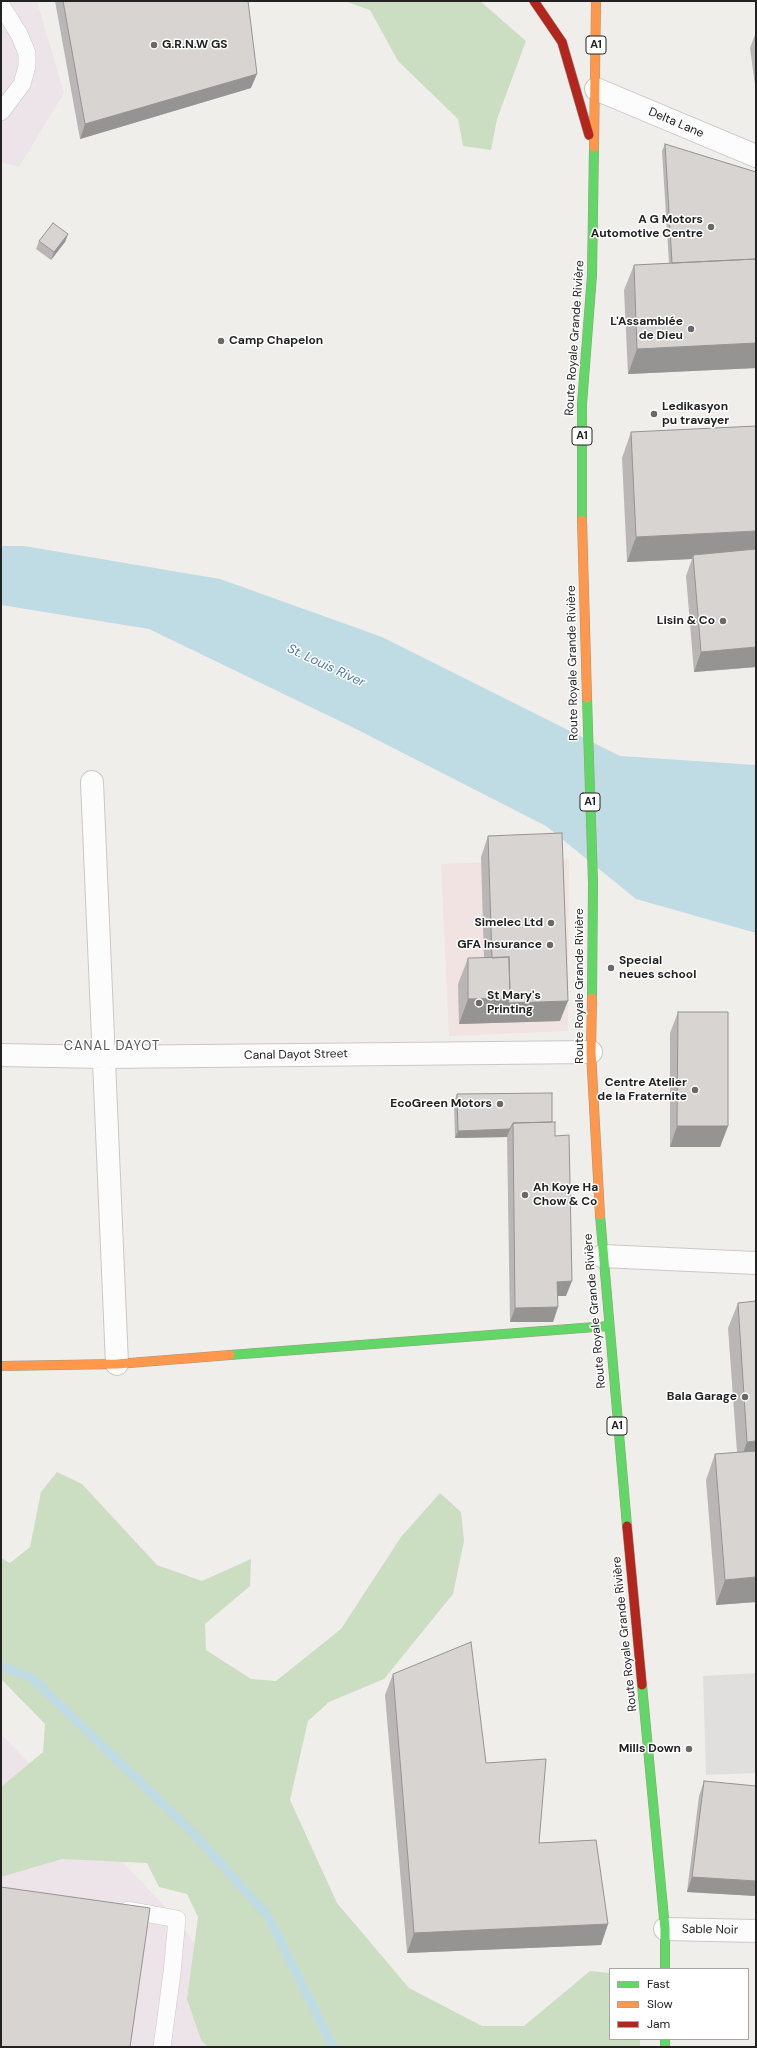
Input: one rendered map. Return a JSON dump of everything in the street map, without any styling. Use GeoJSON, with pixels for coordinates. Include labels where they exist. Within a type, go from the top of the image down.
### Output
{"type":"FeatureCollection","features":[{"type":"Feature","properties":{"kind":"main road"},"geometry":{"type":"LineString","coordinates":[[534,1],[562,42],[594,151]]}},
{"type":"Feature","properties":{"kind":"main road","name":"Route Royale Grande Rivière"},"geometry":{"type":"LineString","coordinates":[[596,1],[596,89],[592,275],[582,404],[582,534],[593,883],[591,1052],[602,1256],[665,1929],[665,1968]]}},
{"type":"Feature","properties":{"kind":"main road"},"geometry":{"type":"LineString","coordinates":[[1,1366],[118,1364],[608,1326]]}},
{"type":"Feature","properties":{"kind":"street","name":"Delta Lane"},"geometry":{"type":"LineString","coordinates":[[596,89],[756,156]]}},
{"type":"Feature","properties":{"kind":"street"},"geometry":{"type":"LineString","coordinates":[[92,782],[118,1364]]}},
{"type":"Feature","properties":{"kind":"street","name":"Canal Dayot Street"},"geometry":{"type":"LineString","coordinates":[[1,1055],[104,1057],[591,1052]]}},
{"type":"Feature","properties":{"kind":"street"},"geometry":{"type":"LineString","coordinates":[[602,1256],[756,1263]]}},
{"type":"Feature","properties":{"kind":"street","name":"Sable Noir"},"geometry":{"type":"LineString","coordinates":[[665,1929],[756,1931]]}},
{"type":"Feature","properties":{"kind":"lane"},"geometry":{"type":"LineString","coordinates":[[1,5],[19,34],[27,54],[28,66],[22,84],[1,112]]}},
{"type":"Feature","properties":{"kind":"lane"},"geometry":{"type":"LineString","coordinates":[[113,1907],[177,1919],[172,1973],[162,2047]]}},
{"type":"Feature","properties":{"kind":"shaded area"},"geometry":{"type":"Polygon","coordinates":[[[1,1],[37,1],[64,93],[19,167],[1,162],[1,1]]]}},
{"type":"Feature","properties":{"kind":"shaded area"},"geometry":{"type":"Polygon","coordinates":[[[569,859],[568,1031],[449,1036],[441,864],[569,859]]]}},
{"type":"Feature","properties":{"kind":"shaded area"},"geometry":{"type":"Polygon","coordinates":[[[756,1673],[756,1773],[706,1775],[703,1676],[756,1673]]]}},
{"type":"Feature","properties":{"kind":"shaded area"},"geometry":{"type":"Polygon","coordinates":[[[1,1734],[177,1919],[269,2047],[1,2047],[1,1734]]]}},
{"type":"Feature","properties":{"kind":"green space"},"geometry":{"type":"Polygon","coordinates":[[[344,1],[480,1],[526,41],[497,119],[491,150],[463,146],[458,119],[398,61],[370,10],[344,1]]]}},
{"type":"Feature","properties":{"kind":"green space"},"geometry":{"type":"Polygon","coordinates":[[[57,1472],[82,1484],[157,1565],[202,1581],[251,1559],[250,1586],[205,1624],[206,1650],[251,1679],[276,1681],[341,1629],[401,1537],[440,1493],[461,1512],[464,1541],[453,1594],[384,1679],[329,1702],[308,1721],[290,1800],[337,1903],[409,1988],[482,2026],[524,2026],[590,1971],[609,1973],[609,2040],[640,2040],[640,2047],[208,2047],[201,2040],[187,1999],[198,1917],[187,1894],[159,1887],[147,1863],[62,1859],[1,1877],[1,1787],[43,1752],[45,1724],[1,1679],[1,1558],[10,1563],[30,1547],[41,1492],[57,1472]]]}},
{"type":"Feature","properties":{"kind":"water","name":"St. Louis River"},"geometry":{"type":"Polygon","coordinates":[[[1,546],[24,546],[220,579],[382,637],[620,756],[756,765],[756,933],[636,899],[546,826],[354,728],[149,629],[1,605],[1,546]]]}},
{"type":"Feature","properties":{"kind":"building","name":"G.R.N.W GS"},"geometry":{"type":"Polygon","coordinates":[[[63,1],[248,1],[257,74],[85,124],[63,1]]]}},
{"type":"Feature","properties":{"kind":"building","name":"A G Motors Automotive Centre"},"geometry":{"type":"Polygon","coordinates":[[[665,144],[756,172],[756,259],[672,263],[665,144]]]}},
{"type":"Feature","properties":{"kind":"building"},"geometry":{"type":"Polygon","coordinates":[[[53,223],[68,234],[54,252],[39,241],[53,223]]]}},
{"type":"Feature","properties":{"kind":"building","name":"L'Assamblée de Dieu"},"geometry":{"type":"Polygon","coordinates":[[[756,259],[756,343],[637,349],[634,265],[756,259]]]}},
{"type":"Feature","properties":{"kind":"building"},"geometry":{"type":"Polygon","coordinates":[[[756,426],[756,531],[636,537],[631,432],[756,426]]]}},
{"type":"Feature","properties":{"kind":"building","name":"Lisin & Co"},"geometry":{"type":"Polygon","coordinates":[[[756,549],[756,647],[701,652],[693,555],[756,549]]]}},
{"type":"Feature","properties":{"kind":"building"},"geometry":{"type":"Polygon","coordinates":[[[562,833],[568,1001],[508,1003],[510,998],[509,957],[492,958],[488,836],[562,833]]]}},
{"type":"Feature","properties":{"kind":"building"},"geometry":{"type":"Polygon","coordinates":[[[509,957],[510,998],[468,999],[468,958],[509,957]]]}},
{"type":"Feature","properties":{"kind":"building","name":"Centre Atelier de la Fraternite"},"geometry":{"type":"Polygon","coordinates":[[[678,1012],[728,1012],[728,1126],[677,1126],[678,1012]]]}},
{"type":"Feature","properties":{"kind":"building"},"geometry":{"type":"Polygon","coordinates":[[[552,1093],[552,1122],[513,1123],[510,1129],[458,1131],[457,1094],[552,1093]]]}},
{"type":"Feature","properties":{"kind":"building"},"geometry":{"type":"Polygon","coordinates":[[[555,1122],[555,1136],[569,1135],[572,1281],[557,1282],[558,1307],[515,1308],[513,1123],[555,1122]]]}},
{"type":"Feature","properties":{"kind":"building"},"geometry":{"type":"Polygon","coordinates":[[[756,1301],[756,1441],[747,1442],[738,1303],[756,1301]]]}},
{"type":"Feature","properties":{"kind":"building"},"geometry":{"type":"Polygon","coordinates":[[[756,1451],[756,1577],[725,1580],[715,1454],[756,1451]]]}},
{"type":"Feature","properties":{"kind":"building"},"geometry":{"type":"Polygon","coordinates":[[[471,1642],[486,1763],[546,1759],[539,1843],[596,1840],[608,1924],[414,1933],[393,1674],[471,1642]]]}},
{"type":"Feature","properties":{"kind":"building"},"geometry":{"type":"Polygon","coordinates":[[[704,1781],[756,1786],[756,1881],[692,1877],[704,1781]]]}},
{"type":"Feature","properties":{"kind":"building"},"geometry":{"type":"Polygon","coordinates":[[[1,1887],[150,1908],[130,2047],[1,2047],[1,1887]]]}},
{"type":"Feature","properties":{"kind":"waterway"},"geometry":{"type":"LineString","coordinates":[[1,1666],[32,1678],[194,1834],[268,1916],[333,2047]]}},
{"type":"Feature","properties":{"kind":"traffic: fast"},"geometry":{"type":"LineString","coordinates":[[582,520],[582,404],[592,275],[594,147]]}},
{"type":"Feature","properties":{"kind":"traffic: fast"},"geometry":{"type":"LineString","coordinates":[[587,698],[593,883],[592,998]]}},
{"type":"Feature","properties":{"kind":"traffic: fast"},"geometry":{"type":"LineString","coordinates":[[600,1215],[627,1526]]}},
{"type":"Feature","properties":{"kind":"traffic: fast"},"geometry":{"type":"LineString","coordinates":[[230,1355],[608,1326]]}},
{"type":"Feature","properties":{"kind":"traffic: fast"},"geometry":{"type":"LineString","coordinates":[[642,1685],[665,1929],[665,1968]]}},
{"type":"Feature","properties":{"kind":"traffic: fast"},"geometry":{"type":"LineString","coordinates":[[665,2040],[665,2047]]}},
{"type":"Feature","properties":{"kind":"traffic: slow"},"geometry":{"type":"LineString","coordinates":[[594,147],[596,1]]}},
{"type":"Feature","properties":{"kind":"traffic: slow"},"geometry":{"type":"LineString","coordinates":[[582,520],[587,698]]}},
{"type":"Feature","properties":{"kind":"traffic: slow"},"geometry":{"type":"LineString","coordinates":[[592,998],[591,1052],[600,1215]]}},
{"type":"Feature","properties":{"kind":"traffic: slow"},"geometry":{"type":"LineString","coordinates":[[1,1366],[117,1364],[230,1355]]}},
{"type":"Feature","properties":{"kind":"traffic: jam"},"geometry":{"type":"LineString","coordinates":[[534,1],[562,42],[589,135]]}},
{"type":"Feature","properties":{"kind":"traffic: jam"},"geometry":{"type":"LineString","coordinates":[[627,1526],[642,1685]]}},
{"type":"Feature","properties":{"kind":"place","name":"G.R.N.W GS"},"geometry":{"type":"Point","coordinates":[154,45]}},
{"type":"Feature","properties":{"kind":"place","name":"A G Motors Automotive Centre"},"geometry":{"type":"Point","coordinates":[711,227]}},
{"type":"Feature","properties":{"kind":"place","name":"L'Assamblée de Dieu"},"geometry":{"type":"Point","coordinates":[691,329]}},
{"type":"Feature","properties":{"kind":"place","name":"Camp Chapelon"},"geometry":{"type":"Point","coordinates":[221,341]}},
{"type":"Feature","properties":{"kind":"place","name":"Ledikasyon pu travayer"},"geometry":{"type":"Point","coordinates":[654,414]}},
{"type":"Feature","properties":{"kind":"place","name":"Lisin & Co"},"geometry":{"type":"Point","coordinates":[723,621]}},
{"type":"Feature","properties":{"kind":"place","name":"Simelec Ltd"},"geometry":{"type":"Point","coordinates":[551,923]}},
{"type":"Feature","properties":{"kind":"place","name":"GFA Insurance"},"geometry":{"type":"Point","coordinates":[550,945]}},
{"type":"Feature","properties":{"kind":"place","name":"Special neues school"},"geometry":{"type":"Point","coordinates":[611,968]}},
{"type":"Feature","properties":{"kind":"place","name":"St Mary's Printing"},"geometry":{"type":"Point","coordinates":[479,1003]}},
{"type":"Feature","properties":{"kind":"place","name":"Centre Atelier de la Fraternite"},"geometry":{"type":"Point","coordinates":[695,1090]}},
{"type":"Feature","properties":{"kind":"place","name":"EcoGreen Motors"},"geometry":{"type":"Point","coordinates":[500,1104]}},
{"type":"Feature","properties":{"kind":"place","name":"Ah Koye Ha Chow & Co"},"geometry":{"type":"Point","coordinates":[525,1195]}},
{"type":"Feature","properties":{"kind":"place","name":"Bala Garage"},"geometry":{"type":"Point","coordinates":[745,1397]}},
{"type":"Feature","properties":{"kind":"place","name":"Mills Down"},"geometry":{"type":"Point","coordinates":[689,1749]}},
{"type":"Feature","properties":{"kind":"district","name":"CANAL DAYOT"},"geometry":{"type":"Point","coordinates":[112,1047]}}]}
